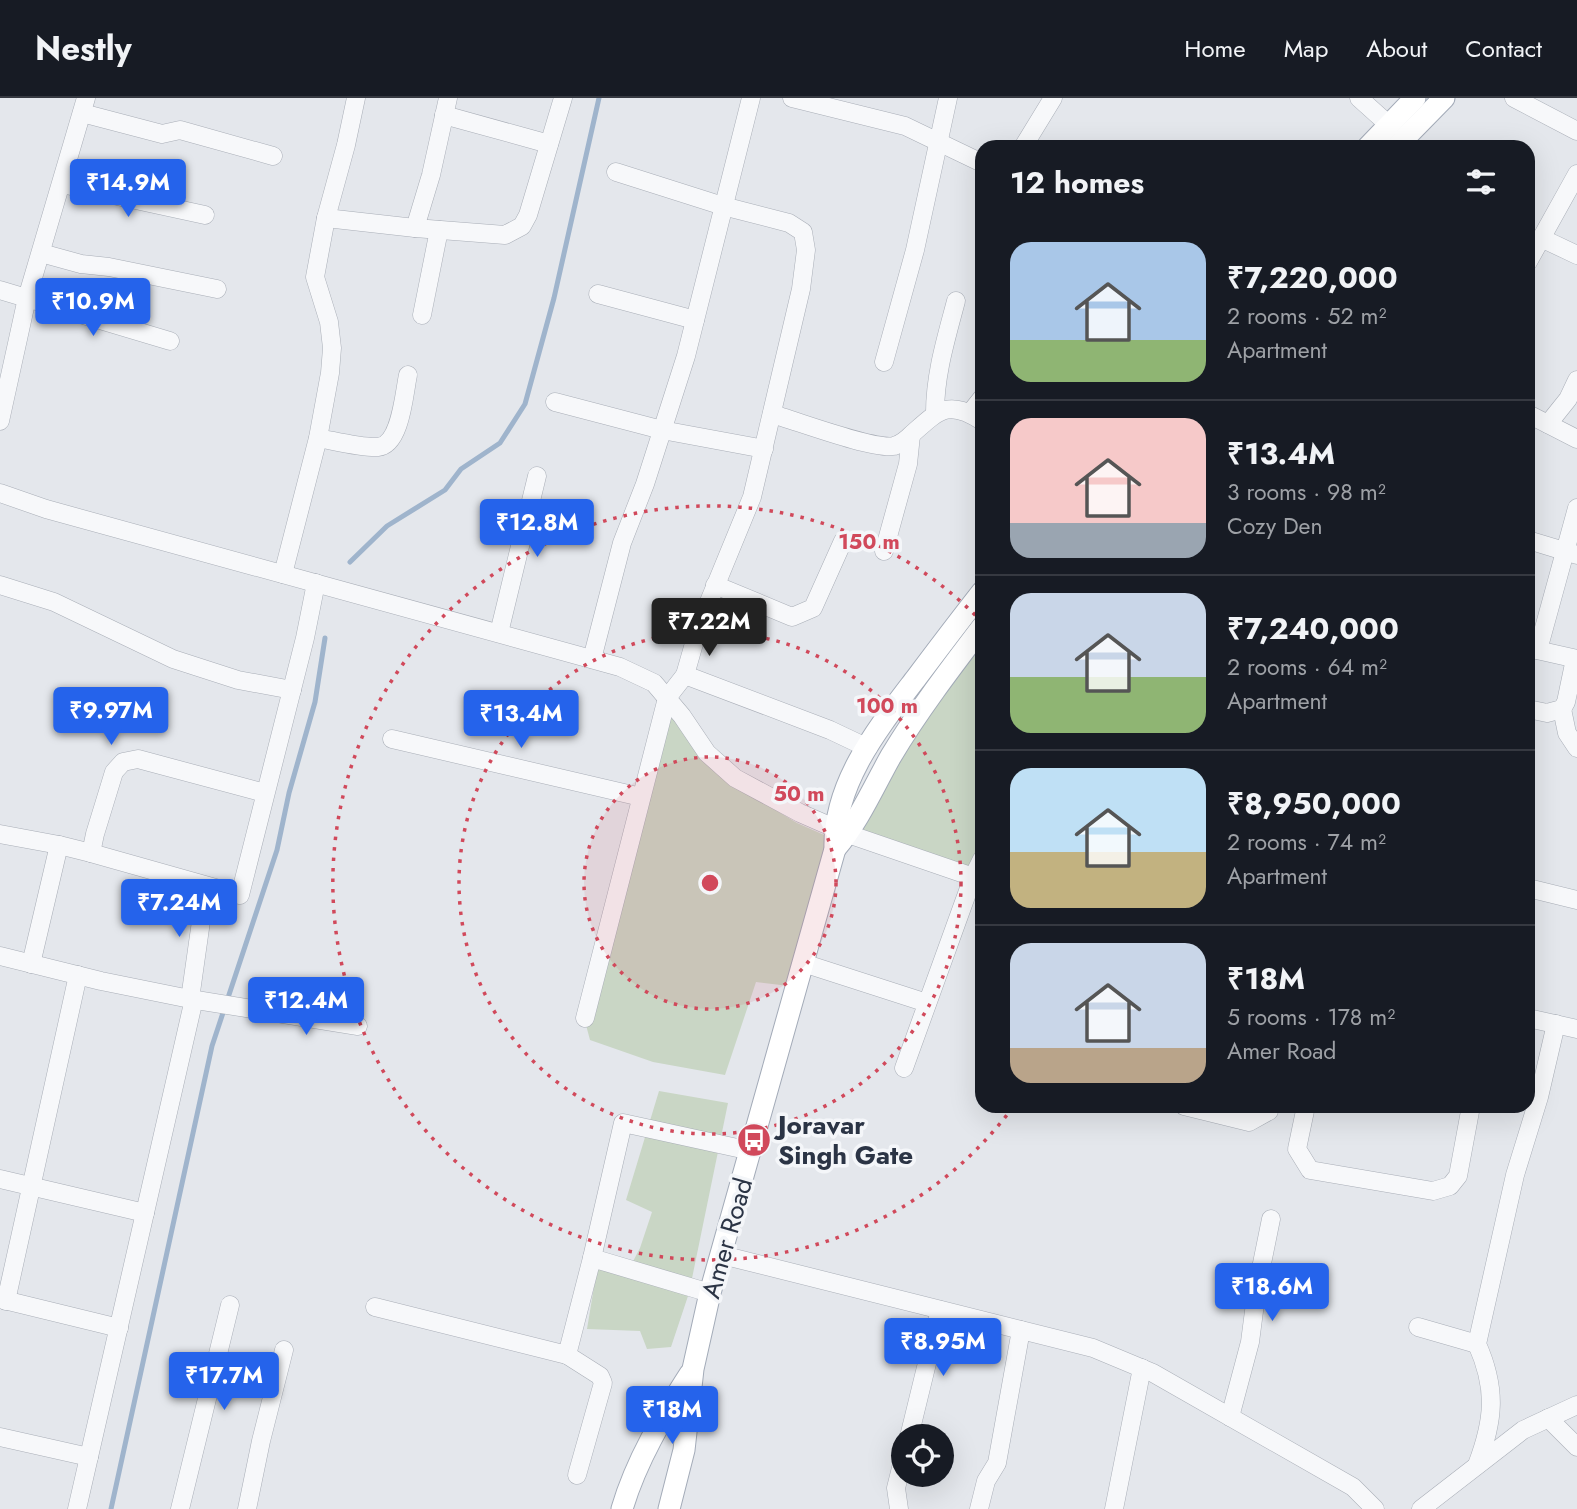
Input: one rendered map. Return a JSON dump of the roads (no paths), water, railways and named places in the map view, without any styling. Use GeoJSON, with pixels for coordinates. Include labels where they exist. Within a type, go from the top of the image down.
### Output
{"type":"FeatureCollection","features":[{"type":"Feature","properties":{"kind":"main road"},"geometry":{"type":"LineString","coordinates":[[1375,140],[1415,98]]}},
{"type":"Feature","properties":{"kind":"main road"},"geometry":{"type":"LineString","coordinates":[[1403,140],[1444,98]]}},
{"type":"Feature","properties":{"kind":"main road","name":"Amer Road"},"geometry":{"type":"LineString","coordinates":[[669,1509],[684,1450],[693,1369],[710,1293],[839,837],[844,794],[856,767],[890,714],[975,601]]}},
{"type":"Feature","properties":{"kind":"main road","name":"Amer Road"},"geometry":{"type":"LineString","coordinates":[[839,837],[943,678],[975,637]]}},
{"type":"Feature","properties":{"kind":"main road"},"geometry":{"type":"LineString","coordinates":[[622,1509],[628,1489],[666,1412],[693,1369]]}},
{"type":"Feature","properties":{"kind":"street"},"geometry":{"type":"LineString","coordinates":[[283,574],[318,438],[332,348],[329,322],[315,277],[326,218],[356,98]]}},
{"type":"Feature","properties":{"kind":"street"},"geometry":{"type":"LineString","coordinates":[[326,218],[505,235],[522,226],[528,215],[563,98]]}},
{"type":"Feature","properties":{"kind":"street"},"geometry":{"type":"LineString","coordinates":[[593,659],[622,543],[645,484],[695,320],[751,98]]}},
{"type":"Feature","properties":{"kind":"street"},"geometry":{"type":"LineString","coordinates":[[792,98],[836,103],[905,126],[975,160]]}},
{"type":"Feature","properties":{"kind":"street"},"geometry":{"type":"LineString","coordinates":[[884,362],[915,250],[948,98]]}},
{"type":"Feature","properties":{"kind":"street"},"geometry":{"type":"LineString","coordinates":[[1027,140],[1053,98]]}},
{"type":"Feature","properties":{"kind":"street"},"geometry":{"type":"LineString","coordinates":[[1359,98],[1389,125]]}},
{"type":"Feature","properties":{"kind":"street"},"geometry":{"type":"LineString","coordinates":[[1514,98],[1577,131]]}},
{"type":"Feature","properties":{"kind":"street"},"geometry":{"type":"LineString","coordinates":[[0,421],[27,298],[84,105],[162,134],[180,130],[272,156]]}},
{"type":"Feature","properties":{"kind":"street"},"geometry":{"type":"LineString","coordinates":[[415,228],[431,175],[446,106],[549,144]]}},
{"type":"Feature","properties":{"kind":"street"},"geometry":{"type":"LineString","coordinates":[[584,1018],[667,698],[685,674],[699,626],[752,497],[801,289],[806,250],[803,232],[789,223],[723,206],[616,172]]}},
{"type":"Feature","properties":{"kind":"street"},"geometry":{"type":"LineString","coordinates":[[1535,246],[1577,174]]}},
{"type":"Feature","properties":{"kind":"street"},"geometry":{"type":"LineString","coordinates":[[62,184],[205,215]]}},
{"type":"Feature","properties":{"kind":"street"},"geometry":{"type":"LineString","coordinates":[[422,315],[439,230]]}},
{"type":"Feature","properties":{"kind":"street"},"geometry":{"type":"LineString","coordinates":[[1535,249],[1577,255]]}},
{"type":"Feature","properties":{"kind":"street"},"geometry":{"type":"LineString","coordinates":[[41,253],[81,264],[109,267],[217,289]]}},
{"type":"Feature","properties":{"kind":"street"},"geometry":{"type":"LineString","coordinates":[[0,290],[170,341]]}},
{"type":"Feature","properties":{"kind":"street"},"geometry":{"type":"LineString","coordinates":[[598,294],[695,320]]}},
{"type":"Feature","properties":{"kind":"street"},"geometry":{"type":"LineString","coordinates":[[935,413],[938,367],[956,301]]}},
{"type":"Feature","properties":{"kind":"street"},"geometry":{"type":"LineString","coordinates":[[318,438],[379,447],[389,442],[401,414],[408,375]]}},
{"type":"Feature","properties":{"kind":"street"},"geometry":{"type":"LineString","coordinates":[[1548,424],[1568,399],[1577,380]]}},
{"type":"Feature","properties":{"kind":"street"},"geometry":{"type":"LineString","coordinates":[[555,402],[662,430],[764,449]]}},
{"type":"Feature","properties":{"kind":"street"},"geometry":{"type":"LineString","coordinates":[[772,414],[874,445],[894,446],[945,408],[957,409],[975,417]]}},
{"type":"Feature","properties":{"kind":"street"},"geometry":{"type":"LineString","coordinates":[[1535,418],[1577,439]]}},
{"type":"Feature","properties":{"kind":"street"},"geometry":{"type":"LineString","coordinates":[[884,551],[908,464],[911,435]]}},
{"type":"Feature","properties":{"kind":"street"},"geometry":{"type":"LineString","coordinates":[[499,633],[537,476]]}},
{"type":"Feature","properties":{"kind":"street"},"geometry":{"type":"LineString","coordinates":[[0,494],[620,667],[654,683],[682,716],[707,753],[736,778],[839,837],[975,877]]}},
{"type":"Feature","properties":{"kind":"street"},"geometry":{"type":"LineString","coordinates":[[1535,644],[1570,553],[1577,508]]}},
{"type":"Feature","properties":{"kind":"street"},"geometry":{"type":"LineString","coordinates":[[715,585],[792,617],[801,614],[813,608],[843,541]]}},
{"type":"Feature","properties":{"kind":"street"},"geometry":{"type":"LineString","coordinates":[[1535,542],[1570,553]]}},
{"type":"Feature","properties":{"kind":"street"},"geometry":{"type":"LineString","coordinates":[[0,585],[54,602],[173,659],[238,680],[292,690]]}},
{"type":"Feature","properties":{"kind":"street"},"geometry":{"type":"LineString","coordinates":[[0,834],[91,853],[240,895],[292,690],[322,585]]}},
{"type":"Feature","properties":{"kind":"street"},"geometry":{"type":"LineString","coordinates":[[1535,649],[1576,659],[1562,709],[1567,733],[1577,748]]}},
{"type":"Feature","properties":{"kind":"street"},"geometry":{"type":"LineString","coordinates":[[685,674],[830,730],[868,748]]}},
{"type":"Feature","properties":{"kind":"street"},"geometry":{"type":"LineString","coordinates":[[1535,710],[1547,713],[1562,709]]}},
{"type":"Feature","properties":{"kind":"street"},"geometry":{"type":"LineString","coordinates":[[392,738],[641,797]]}},
{"type":"Feature","properties":{"kind":"street"},"geometry":{"type":"LineString","coordinates":[[91,853],[114,772],[123,762],[138,759],[265,793]]}},
{"type":"Feature","properties":{"kind":"street"},"geometry":{"type":"LineString","coordinates":[[31,964],[59,845]]}},
{"type":"Feature","properties":{"kind":"street"},"geometry":{"type":"LineString","coordinates":[[904,1068],[975,883]]}},
{"type":"Feature","properties":{"kind":"street"},"geometry":{"type":"LineString","coordinates":[[77,1509],[197,999],[206,886]]}},
{"type":"Feature","properties":{"kind":"street"},"geometry":{"type":"LineString","coordinates":[[1535,890],[1577,900]]}},
{"type":"Feature","properties":{"kind":"street"},"geometry":{"type":"LineString","coordinates":[[0,956],[197,999],[358,1026]]}},
{"type":"Feature","properties":{"kind":"street"},"geometry":{"type":"LineString","coordinates":[[803,963],[928,1003]]}},
{"type":"Feature","properties":{"kind":"street"},"geometry":{"type":"LineString","coordinates":[[78,975],[3,1300],[118,1328]]}},
{"type":"Feature","properties":{"kind":"street"},"geometry":{"type":"LineString","coordinates":[[1535,1020],[1577,1029]]}},
{"type":"Feature","properties":{"kind":"street"},"geometry":{"type":"LineString","coordinates":[[1535,1110],[1556,1024]]}},
{"type":"Feature","properties":{"kind":"street"},"geometry":{"type":"LineString","coordinates":[[1212,1113],[1249,1122],[1265,1113]]}},
{"type":"Feature","properties":{"kind":"street"},"geometry":{"type":"LineString","coordinates":[[1305,1113],[1297,1149],[1310,1170],[1433,1191],[1450,1186],[1458,1176],[1466,1113]]}},
{"type":"Feature","properties":{"kind":"street"},"geometry":{"type":"LineString","coordinates":[[1478,1465],[1488,1436],[1493,1403],[1488,1367],[1477,1345],[1515,1175],[1534,1113]]}},
{"type":"Feature","properties":{"kind":"street"},"geometry":{"type":"LineString","coordinates":[[566,1355],[593,1258],[623,1123],[751,1152]]}},
{"type":"Feature","properties":{"kind":"street"},"geometry":{"type":"LineString","coordinates":[[0,1179],[145,1213]]}},
{"type":"Feature","properties":{"kind":"street"},"geometry":{"type":"LineString","coordinates":[[1230,1417],[1250,1342],[1270,1219]]}},
{"type":"Feature","properties":{"kind":"street"},"geometry":{"type":"LineString","coordinates":[[722,1255],[1093,1348],[1142,1368],[1353,1487],[1375,1509]]}},
{"type":"Feature","properties":{"kind":"street"},"geometry":{"type":"LineString","coordinates":[[593,1258],[710,1293]]}},
{"type":"Feature","properties":{"kind":"street"},"geometry":{"type":"LineString","coordinates":[[180,1509],[230,1305]]}},
{"type":"Feature","properties":{"kind":"street"},"geometry":{"type":"LineString","coordinates":[[375,1307],[566,1355],[600,1376],[603,1383],[576,1475]]}},
{"type":"Feature","properties":{"kind":"street"},"geometry":{"type":"LineString","coordinates":[[912,1424],[940,1310]]}},
{"type":"Feature","properties":{"kind":"street"},"geometry":{"type":"LineString","coordinates":[[1418,1328],[1477,1345]]}},
{"type":"Feature","properties":{"kind":"street"},"geometry":{"type":"LineString","coordinates":[[979,1509],[986,1481],[997,1463],[1021,1330]]}},
{"type":"Feature","properties":{"kind":"street"},"geometry":{"type":"LineString","coordinates":[[247,1509],[284,1350]]}},
{"type":"Feature","properties":{"kind":"street"},"geometry":{"type":"LineString","coordinates":[[1114,1509],[1142,1368]]}},
{"type":"Feature","properties":{"kind":"street"},"geometry":{"type":"LineString","coordinates":[[1420,1509],[1523,1430],[1577,1405]]}},
{"type":"Feature","properties":{"kind":"street"},"geometry":{"type":"LineString","coordinates":[[1548,1418],[1577,1447]]}},
{"type":"Feature","properties":{"kind":"street"},"geometry":{"type":"LineString","coordinates":[[0,1437],[89,1457]]}},
{"type":"Feature","properties":{"kind":"street"},"geometry":{"type":"LineString","coordinates":[[896,1487],[899,1509]]}},
{"type":"Feature","properties":{"kind":"waterway"},"geometry":{"type":"LineString","coordinates":[[350,562],[387,526],[445,490],[461,469],[500,443],[525,404],[554,298],[599,98]]}},
{"type":"Feature","properties":{"kind":"waterway"},"geometry":{"type":"LineString","coordinates":[[111,1509],[212,1046],[277,850],[289,793],[315,702],[325,638]]}},
{"type":"Feature","properties":{"kind":"place","name":"Joravar Singh Gate"},"geometry":{"type":"Point","coordinates":[754,1140]}}]}
